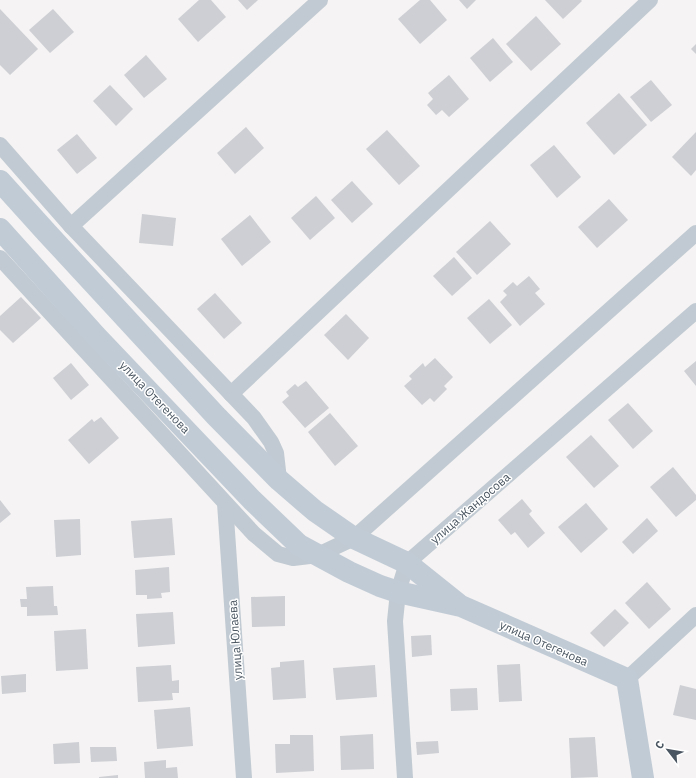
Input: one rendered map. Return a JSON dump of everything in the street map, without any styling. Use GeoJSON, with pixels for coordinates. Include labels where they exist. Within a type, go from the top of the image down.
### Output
{"type":"FeatureCollection","features":[{"type":"Feature","properties":{"kind":"street"},"geometry":{"type":"LineString","coordinates":[[71,226],[320,0]]}},
{"type":"Feature","properties":{"kind":"street"},"geometry":{"type":"LineString","coordinates":[[231,394],[650,0]]}},
{"type":"Feature","properties":{"kind":"street"},"geometry":{"type":"LineString","coordinates":[[0,145],[71,226],[254,418],[271,442],[276,453],[279,480]]}},
{"type":"Feature","properties":{"kind":"street","name":"улица Отегенова"},"geometry":{"type":"LineString","coordinates":[[0,181],[216,416],[279,480],[315,511],[354,538],[407,563],[461,606]]}},
{"type":"Feature","properties":{"kind":"street","name":"улица Отегенова"},"geometry":{"type":"LineString","coordinates":[[0,229],[96,336],[252,500],[299,545],[349,572],[380,586],[398,592],[461,606],[627,679]]}},
{"type":"Feature","properties":{"kind":"street"},"geometry":{"type":"LineString","coordinates":[[318,555],[354,538],[696,233]]}},
{"type":"Feature","properties":{"kind":"street","name":"улица Отегенова"},"geometry":{"type":"LineString","coordinates":[[0,258],[254,534],[278,554],[293,558],[318,555]]}},
{"type":"Feature","properties":{"kind":"street","name":"улица Жандосова"},"geometry":{"type":"LineString","coordinates":[[407,563],[696,311]]}},
{"type":"Feature","properties":{"kind":"street","name":"улица Юлаева"},"geometry":{"type":"LineString","coordinates":[[226,503],[244,778]]}},
{"type":"Feature","properties":{"kind":"street"},"geometry":{"type":"LineString","coordinates":[[405,778],[395,621],[398,592],[407,563]]}},
{"type":"Feature","properties":{"kind":"street"},"geometry":{"type":"LineString","coordinates":[[643,778],[627,679],[696,615]]}},
{"type":"Feature","properties":{"kind":"building"},"geometry":{"type":"Polygon","coordinates":[[[199,0],[211,0],[226,17],[198,42],[178,19],[199,0]]]}},
{"type":"Feature","properties":{"kind":"building"},"geometry":{"type":"Polygon","coordinates":[[[238,0],[258,0],[247,10],[238,0]]]}},
{"type":"Feature","properties":{"kind":"building"},"geometry":{"type":"Polygon","coordinates":[[[420,0],[430,0],[447,20],[420,44],[398,19],[420,0]]]}},
{"type":"Feature","properties":{"kind":"building"},"geometry":{"type":"Polygon","coordinates":[[[459,0],[476,0],[467,9],[459,0]]]}},
{"type":"Feature","properties":{"kind":"building"},"geometry":{"type":"Polygon","coordinates":[[[545,0],[581,0],[582,1],[563,19],[545,0]]]}},
{"type":"Feature","properties":{"kind":"building"},"geometry":{"type":"Polygon","coordinates":[[[0,9],[38,49],[10,75],[0,65],[0,9]]]}},
{"type":"Feature","properties":{"kind":"building"},"geometry":{"type":"Polygon","coordinates":[[[53,9],[74,32],[50,53],[29,30],[53,9]]]}},
{"type":"Feature","properties":{"kind":"building"},"geometry":{"type":"Polygon","coordinates":[[[536,16],[561,44],[531,71],[506,44],[536,16]]]}},
{"type":"Feature","properties":{"kind":"building"},"geometry":{"type":"Polygon","coordinates":[[[493,38],[513,62],[490,82],[470,58],[493,38]]]}},
{"type":"Feature","properties":{"kind":"building"},"geometry":{"type":"Polygon","coordinates":[[[696,44],[696,54],[691,49],[696,44]]]}},
{"type":"Feature","properties":{"kind":"building"},"geometry":{"type":"Polygon","coordinates":[[[146,55],[167,79],[144,98],[124,75],[146,55]]]}},
{"type":"Feature","properties":{"kind":"building"},"geometry":{"type":"Polygon","coordinates":[[[449,75],[469,99],[449,117],[442,110],[436,115],[427,105],[433,99],[428,93],[449,75]]]}},
{"type":"Feature","properties":{"kind":"building"},"geometry":{"type":"Polygon","coordinates":[[[651,80],[672,105],[651,122],[630,97],[651,80]]]}},
{"type":"Feature","properties":{"kind":"building"},"geometry":{"type":"Polygon","coordinates":[[[110,85],[133,109],[116,126],[93,101],[110,85]]]}},
{"type":"Feature","properties":{"kind":"building"},"geometry":{"type":"Polygon","coordinates":[[[619,93],[647,125],[614,155],[586,123],[619,93]]]}},
{"type":"Feature","properties":{"kind":"building"},"geometry":{"type":"Polygon","coordinates":[[[246,127],[264,148],[235,174],[217,153],[246,127]]]}},
{"type":"Feature","properties":{"kind":"building"},"geometry":{"type":"Polygon","coordinates":[[[387,130],[420,166],[399,185],[366,149],[387,130]]]}},
{"type":"Feature","properties":{"kind":"building"},"geometry":{"type":"Polygon","coordinates":[[[696,132],[696,170],[691,176],[672,157],[696,132]]]}},
{"type":"Feature","properties":{"kind":"building"},"geometry":{"type":"Polygon","coordinates":[[[77,134],[97,158],[77,174],[57,150],[77,134]]]}},
{"type":"Feature","properties":{"kind":"building"},"geometry":{"type":"Polygon","coordinates":[[[554,145],[581,177],[557,198],[530,165],[554,145]]]}},
{"type":"Feature","properties":{"kind":"building"},"geometry":{"type":"Polygon","coordinates":[[[352,181],[373,204],[352,223],[331,200],[352,181]]]}},
{"type":"Feature","properties":{"kind":"building"},"geometry":{"type":"Polygon","coordinates":[[[316,196],[335,218],[310,240],[291,218],[316,196]]]}},
{"type":"Feature","properties":{"kind":"building"},"geometry":{"type":"Polygon","coordinates":[[[609,199],[628,220],[597,248],[578,227],[609,199]]]}},
{"type":"Feature","properties":{"kind":"building"},"geometry":{"type":"Polygon","coordinates":[[[142,214],[176,218],[173,246],[139,243],[142,214]]]}},
{"type":"Feature","properties":{"kind":"building"},"geometry":{"type":"Polygon","coordinates":[[[250,215],[271,242],[242,266],[221,239],[250,215]]]}},
{"type":"Feature","properties":{"kind":"building"},"geometry":{"type":"Polygon","coordinates":[[[490,221],[511,244],[477,275],[456,252],[490,221]]]}},
{"type":"Feature","properties":{"kind":"building"},"geometry":{"type":"Polygon","coordinates":[[[454,257],[472,278],[452,296],[433,276],[454,257]]]}},
{"type":"Feature","properties":{"kind":"building"},"geometry":{"type":"Polygon","coordinates":[[[529,276],[540,289],[535,293],[545,304],[520,326],[500,302],[507,295],[503,291],[513,282],[517,286],[529,276]]]}},
{"type":"Feature","properties":{"kind":"building"},"geometry":{"type":"Polygon","coordinates":[[[215,293],[242,323],[224,339],[197,309],[215,293]]]}},
{"type":"Feature","properties":{"kind":"building"},"geometry":{"type":"Polygon","coordinates":[[[21,297],[41,318],[13,343],[0,330],[0,316],[21,297]]]}},
{"type":"Feature","properties":{"kind":"building"},"geometry":{"type":"Polygon","coordinates":[[[489,299],[512,325],[490,344],[467,318],[489,299]]]}},
{"type":"Feature","properties":{"kind":"building"},"geometry":{"type":"Polygon","coordinates":[[[346,314],[369,338],[348,360],[324,335],[346,314]]]}},
{"type":"Feature","properties":{"kind":"building"},"geometry":{"type":"Polygon","coordinates":[[[435,358],[453,377],[444,386],[447,389],[434,402],[430,398],[422,405],[404,386],[412,379],[409,376],[423,363],[425,367],[435,358]]]}},
{"type":"Feature","properties":{"kind":"building"},"geometry":{"type":"Polygon","coordinates":[[[696,361],[696,386],[684,371],[696,361]]]}},
{"type":"Feature","properties":{"kind":"building"},"geometry":{"type":"Polygon","coordinates":[[[71,363],[89,385],[71,400],[53,378],[71,363]]]}},
{"type":"Feature","properties":{"kind":"building"},"geometry":{"type":"Polygon","coordinates":[[[306,381],[329,408],[305,428],[282,402],[289,396],[286,392],[295,384],[298,387],[306,381]]]}},
{"type":"Feature","properties":{"kind":"building"},"geometry":{"type":"Polygon","coordinates":[[[628,403],[653,431],[633,449],[608,420],[628,403]]]}},
{"type":"Feature","properties":{"kind":"building"},"geometry":{"type":"Polygon","coordinates":[[[330,413],[358,446],[335,466],[308,432],[330,413]]]}},
{"type":"Feature","properties":{"kind":"building"},"geometry":{"type":"Polygon","coordinates":[[[101,417],[119,438],[89,464],[68,440],[92,419],[94,422],[101,417]]]}},
{"type":"Feature","properties":{"kind":"building"},"geometry":{"type":"Polygon","coordinates":[[[591,435],[619,466],[594,488],[566,457],[591,435]]]}},
{"type":"Feature","properties":{"kind":"building"},"geometry":{"type":"Polygon","coordinates":[[[673,467],[696,495],[696,500],[676,517],[650,487],[673,467]]]}},
{"type":"Feature","properties":{"kind":"building"},"geometry":{"type":"Polygon","coordinates":[[[522,499],[532,511],[529,514],[545,533],[528,548],[515,532],[511,535],[498,520],[522,499]]]}},
{"type":"Feature","properties":{"kind":"building"},"geometry":{"type":"Polygon","coordinates":[[[0,500],[11,514],[0,523],[0,500]]]}},
{"type":"Feature","properties":{"kind":"building"},"geometry":{"type":"Polygon","coordinates":[[[586,503],[608,529],[581,553],[558,527],[586,503]]]}},
{"type":"Feature","properties":{"kind":"building"},"geometry":{"type":"Polygon","coordinates":[[[172,518],[175,555],[134,558],[131,521],[172,518]]]}},
{"type":"Feature","properties":{"kind":"building"},"geometry":{"type":"Polygon","coordinates":[[[647,518],[658,531],[633,554],[622,542],[647,518]]]}},
{"type":"Feature","properties":{"kind":"building"},"geometry":{"type":"Polygon","coordinates":[[[80,519],[81,555],[56,557],[54,520],[80,519]]]}},
{"type":"Feature","properties":{"kind":"building"},"geometry":{"type":"Polygon","coordinates":[[[169,567],[170,592],[161,593],[162,598],[147,599],[147,595],[136,595],[135,570],[169,567]]]}},
{"type":"Feature","properties":{"kind":"building"},"geometry":{"type":"Polygon","coordinates":[[[647,582],[671,609],[649,629],[625,603],[647,582]]]}},
{"type":"Feature","properties":{"kind":"building"},"geometry":{"type":"Polygon","coordinates":[[[53,586],[54,606],[57,606],[58,615],[27,616],[27,607],[21,607],[20,599],[27,599],[26,587],[53,586]]]}},
{"type":"Feature","properties":{"kind":"building"},"geometry":{"type":"Polygon","coordinates":[[[285,596],[285,626],[252,627],[251,597],[285,596]]]}},
{"type":"Feature","properties":{"kind":"building"},"geometry":{"type":"Polygon","coordinates":[[[615,609],[629,623],[604,647],[590,633],[615,609]]]}},
{"type":"Feature","properties":{"kind":"building"},"geometry":{"type":"Polygon","coordinates":[[[173,612],[175,644],[138,647],[136,614],[173,612]]]}},
{"type":"Feature","properties":{"kind":"building"},"geometry":{"type":"Polygon","coordinates":[[[86,629],[88,669],[56,671],[54,631],[86,629]]]}},
{"type":"Feature","properties":{"kind":"building"},"geometry":{"type":"Polygon","coordinates":[[[431,635],[432,655],[412,657],[411,636],[431,635]]]}},
{"type":"Feature","properties":{"kind":"building"},"geometry":{"type":"Polygon","coordinates":[[[304,660],[306,698],[273,700],[271,668],[280,667],[280,662],[304,660]]]}},
{"type":"Feature","properties":{"kind":"building"},"geometry":{"type":"Polygon","coordinates":[[[520,664],[522,701],[499,702],[497,665],[520,664]]]}},
{"type":"Feature","properties":{"kind":"building"},"geometry":{"type":"Polygon","coordinates":[[[171,665],[172,681],[179,680],[179,693],[172,693],[173,700],[138,702],[136,667],[171,665]]]}},
{"type":"Feature","properties":{"kind":"building"},"geometry":{"type":"Polygon","coordinates":[[[375,665],[377,697],[336,700],[333,668],[375,665]]]}},
{"type":"Feature","properties":{"kind":"building"},"geometry":{"type":"Polygon","coordinates":[[[26,674],[26,692],[2,694],[1,676],[26,674]]]}},
{"type":"Feature","properties":{"kind":"building"},"geometry":{"type":"Polygon","coordinates":[[[680,685],[696,689],[696,720],[673,715],[680,685]]]}},
{"type":"Feature","properties":{"kind":"building"},"geometry":{"type":"Polygon","coordinates":[[[477,688],[478,710],[451,711],[450,689],[477,688]]]}},
{"type":"Feature","properties":{"kind":"building"},"geometry":{"type":"Polygon","coordinates":[[[190,707],[193,746],[157,749],[154,710],[190,707]]]}},
{"type":"Feature","properties":{"kind":"building"},"geometry":{"type":"Polygon","coordinates":[[[373,734],[374,769],[341,770],[340,736],[373,734]]]}},
{"type":"Feature","properties":{"kind":"building"},"geometry":{"type":"Polygon","coordinates":[[[290,735],[313,735],[314,771],[276,773],[275,744],[290,744],[290,735]]]}},
{"type":"Feature","properties":{"kind":"building"},"geometry":{"type":"Polygon","coordinates":[[[595,737],[598,777],[571,778],[569,738],[595,737]]]}},
{"type":"Feature","properties":{"kind":"building"},"geometry":{"type":"Polygon","coordinates":[[[438,741],[439,753],[417,755],[416,742],[438,741]]]}},
{"type":"Feature","properties":{"kind":"building"},"geometry":{"type":"Polygon","coordinates":[[[79,742],[80,763],[54,764],[53,744],[79,742]]]}},
{"type":"Feature","properties":{"kind":"building"},"geometry":{"type":"Polygon","coordinates":[[[90,747],[116,747],[117,761],[91,762],[90,747]]]}},
{"type":"Feature","properties":{"kind":"building"},"geometry":{"type":"Polygon","coordinates":[[[166,760],[166,768],[177,767],[178,778],[145,778],[144,762],[166,760]]]}},
{"type":"Feature","properties":{"kind":"building"},"geometry":{"type":"Polygon","coordinates":[[[118,775],[118,778],[99,778],[99,777],[118,775]]]}}]}
